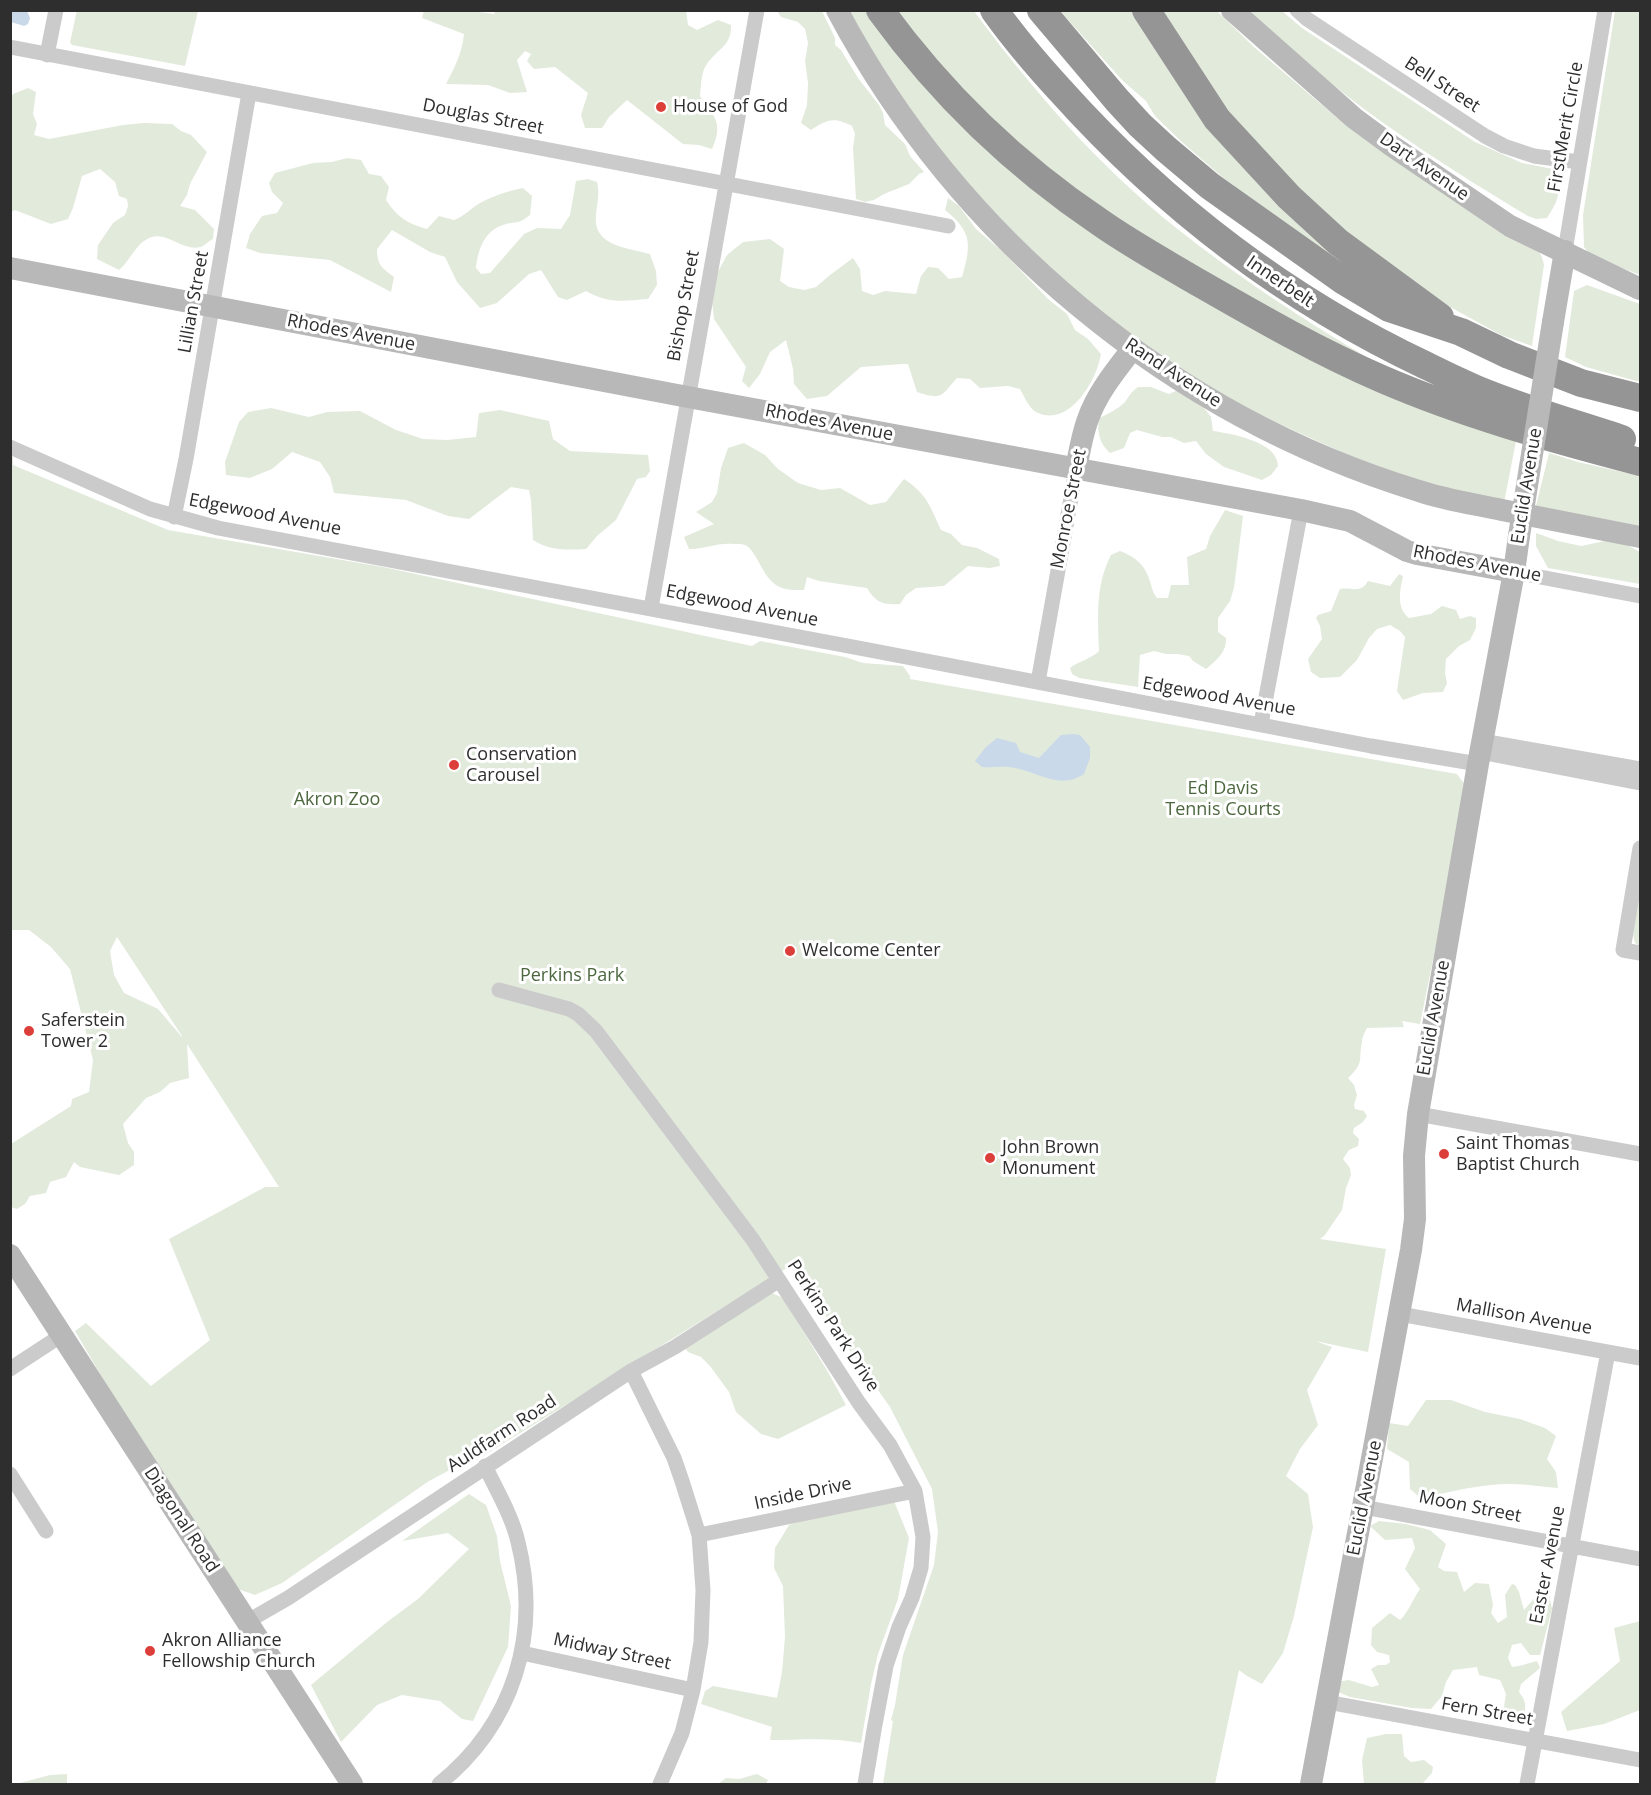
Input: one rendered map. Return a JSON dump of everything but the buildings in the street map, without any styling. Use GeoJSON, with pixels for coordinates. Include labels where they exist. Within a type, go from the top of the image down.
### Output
{"type":"FeatureCollection","features":[{"type":"Feature","properties":{"kind":"highway"},"geometry":{"type":"LineString","coordinates":[[880,10],[946,91],[997,141],[1034,174],[1071,202],[1140,249],[1280,328],[1384,379],[1472,413],[1641,462]]}},
{"type":"Feature","properties":{"kind":"highway","name":"Innerbelt"},"geometry":{"type":"LineString","coordinates":[[994,10],[1045,73],[1127,160],[1190,217],[1284,286],[1373,339],[1476,389],[1641,445]]}},
{"type":"Feature","properties":{"kind":"highway","name":"Innerbelt"},"geometry":{"type":"LineString","coordinates":[[1041,10],[1140,125],[1210,186],[1344,281],[1389,308],[1461,332],[1509,355],[1581,383],[1641,398]]}},
{"type":"Feature","properties":{"kind":"highway"},"geometry":{"type":"LineString","coordinates":[[1146,10],[1217,119],[1289,197],[1338,242],[1461,332]]}},
{"type":"Feature","properties":{"kind":"street"},"geometry":{"type":"LineString","coordinates":[[47,55],[56,10]]}},
{"type":"Feature","properties":{"kind":"street","name":"Bishop Street"},"geometry":{"type":"LineString","coordinates":[[651,608],[757,10]]}},
{"type":"Feature","properties":{"kind":"street","name":"Rand Avenue"},"geometry":{"type":"LineString","coordinates":[[837,10],[871,70],[904,119],[953,182],[995,229],[1030,265],[1094,319],[1177,379],[1243,418],[1310,451],[1369,475],[1438,497],[1641,537]]}},
{"type":"Feature","properties":{"kind":"street","name":"Dart Avenue"},"geometry":{"type":"LineString","coordinates":[[1232,10],[1354,118],[1392,146],[1510,226],[1641,289]]}},
{"type":"Feature","properties":{"kind":"street","name":"Bell Street"},"geometry":{"type":"LineString","coordinates":[[1297,10],[1332,36],[1485,136],[1504,146],[1534,156],[1579,162]]}},
{"type":"Feature","properties":{"kind":"street","name":"FirstMerit Circle"},"geometry":{"type":"LineString","coordinates":[[1565,251],[1605,10]]}},
{"type":"Feature","properties":{"kind":"street","name":"Douglas Street"},"geometry":{"type":"LineString","coordinates":[[10,47],[948,225]]}},
{"type":"Feature","properties":{"kind":"street","name":"Lillian Street"},"geometry":{"type":"LineString","coordinates":[[174,517],[249,93]]}},
{"type":"Feature","properties":{"kind":"street","name":"Euclid Avenue"},"geometry":{"type":"LineString","coordinates":[[1311,1785],[1400,1314],[1415,1219],[1414,1156],[1419,1114],[1480,753],[1514,572],[1565,251]]}},
{"type":"Feature","properties":{"kind":"street","name":"Rhodes Avenue"},"geometry":{"type":"LineString","coordinates":[[10,268],[1076,470],[1301,510],[1350,521],[1417,554],[1641,596]]}},
{"type":"Feature","properties":{"kind":"street","name":"Monroe Street"},"geometry":{"type":"LineString","coordinates":[[1038,682],[1085,428],[1092,408],[1103,389],[1133,348]]}},
{"type":"Feature","properties":{"kind":"street","name":"Edgewood Avenue"},"geometry":{"type":"LineString","coordinates":[[10,447],[150,509],[218,528],[651,608],[1371,746],[1480,753],[1641,769]]}},
{"type":"Feature","properties":{"kind":"street"},"geometry":{"type":"LineString","coordinates":[[1261,724],[1301,510]]}},
{"type":"Feature","properties":{"kind":"street","name":"Edgewood Avenue"},"geometry":{"type":"LineString","coordinates":[[1480,753],[1641,783]]}},
{"type":"Feature","properties":{"kind":"street"},"geometry":{"type":"LineString","coordinates":[[1641,848],[1623,950],[1641,954]]}},
{"type":"Feature","properties":{"kind":"street","name":"Perkins Park Drive"},"geometry":{"type":"LineString","coordinates":[[499,990],[569,1009],[578,1014],[596,1031],[769,1263],[778,1281],[859,1403],[890,1445],[915,1491],[923,1537],[921,1568],[886,1666],[866,1785]]}},
{"type":"Feature","properties":{"kind":"street"},"geometry":{"type":"LineString","coordinates":[[1419,1114],[1641,1154]]}},
{"type":"Feature","properties":{"kind":"street","name":"Diagonal Road"},"geometry":{"type":"LineString","coordinates":[[10,1255],[352,1785]]}},
{"type":"Feature","properties":{"kind":"street","name":"Auldfarm Road"},"geometry":{"type":"LineString","coordinates":[[248,1621],[298,1591],[631,1371],[675,1347],[778,1281]]}},
{"type":"Feature","properties":{"kind":"street","name":"Mallison Avenue"},"geometry":{"type":"LineString","coordinates":[[1400,1314],[1641,1358]]}},
{"type":"Feature","properties":{"kind":"street"},"geometry":{"type":"LineString","coordinates":[[10,1369],[62,1335]]}},
{"type":"Feature","properties":{"kind":"street","name":"Easter Avenue"},"geometry":{"type":"LineString","coordinates":[[1527,1785],[1608,1352]]}},
{"type":"Feature","properties":{"kind":"street"},"geometry":{"type":"LineString","coordinates":[[631,1371],[674,1458],[699,1535],[703,1611],[701,1642],[693,1690],[682,1733],[660,1785]]}},
{"type":"Feature","properties":{"kind":"street"},"geometry":{"type":"LineString","coordinates":[[439,1785],[469,1757],[497,1719],[522,1653],[527,1588],[522,1556],[507,1511],[485,1466]]}},
{"type":"Feature","properties":{"kind":"street"},"geometry":{"type":"LineString","coordinates":[[10,1474],[16,1496],[46,1531]]}},
{"type":"Feature","properties":{"kind":"street","name":"Inside Drive"},"geometry":{"type":"LineString","coordinates":[[699,1535],[915,1491]]}},
{"type":"Feature","properties":{"kind":"street","name":"Moon Street"},"geometry":{"type":"LineString","coordinates":[[1364,1507],[1641,1558]]}},
{"type":"Feature","properties":{"kind":"street","name":"Midway Street"},"geometry":{"type":"LineString","coordinates":[[522,1653],[693,1690]]}},
{"type":"Feature","properties":{"kind":"street","name":"Fern Street"},"geometry":{"type":"LineString","coordinates":[[1327,1702],[1641,1760]]}},
{"type":"Feature","properties":{"kind":"green space"},"geometry":{"type":"Polygon","coordinates":[[[77,10],[198,11],[185,66],[72,45],[70,42],[77,10]]]}},
{"type":"Feature","properties":{"kind":"green space"},"geometry":{"type":"Polygon","coordinates":[[[424,10],[494,14],[496,10],[557,10],[561,12],[568,10],[686,10],[688,25],[697,30],[718,20],[731,25],[729,38],[707,64],[702,79],[700,96],[716,120],[717,126],[716,140],[712,149],[683,144],[627,100],[609,117],[602,128],[585,128],[581,115],[588,93],[555,67],[534,69],[527,61],[531,54],[525,51],[517,60],[527,92],[510,93],[488,85],[446,84],[458,60],[464,34],[422,18],[424,10]]]}},
{"type":"Feature","properties":{"kind":"green space"},"geometry":{"type":"Polygon","coordinates":[[[777,11],[822,11],[835,38],[835,45],[841,50],[858,78],[879,105],[885,125],[905,144],[910,156],[924,172],[909,184],[874,200],[865,202],[856,199],[853,148],[855,134],[852,126],[831,120],[811,130],[801,123],[807,105],[808,83],[805,61],[808,43],[805,29],[798,22],[781,17],[777,11]]]}},
{"type":"Feature","properties":{"kind":"green space"},"geometry":{"type":"Polygon","coordinates":[[[844,11],[874,11],[1058,199],[1516,441],[1504,503],[1395,476],[1224,399],[1080,298],[946,164],[844,11]]]}},
{"type":"Feature","properties":{"kind":"green space"},"geometry":{"type":"Polygon","coordinates":[[[887,11],[974,11],[1043,98],[1119,178],[1175,227],[1248,281],[1375,362],[1372,367],[1061,189],[887,11]]]}},
{"type":"Feature","properties":{"kind":"green space"},"geometry":{"type":"Polygon","coordinates":[[[1060,11],[1137,11],[1327,243],[1335,263],[1221,176],[1183,143],[1155,116],[1146,101],[1123,81],[1060,11]]]}},
{"type":"Feature","properties":{"kind":"green space"},"geometry":{"type":"Polygon","coordinates":[[[1154,11],[1217,11],[1254,47],[1342,122],[1538,250],[1544,265],[1532,346],[1501,335],[1403,281],[1247,144],[1154,11]]]}},
{"type":"Feature","properties":{"kind":"green space"},"geometry":{"type":"Polygon","coordinates":[[[1250,11],[1282,11],[1302,28],[1475,142],[1522,163],[1553,169],[1556,172],[1553,177],[1557,182],[1558,198],[1547,218],[1536,219],[1528,216],[1454,171],[1382,122],[1314,69],[1250,11]]]}},
{"type":"Feature","properties":{"kind":"green space"},"geometry":{"type":"Polygon","coordinates":[[[1615,11],[1640,11],[1640,275],[1591,256],[1584,247],[1583,215],[1615,11]]]}},
{"type":"Feature","properties":{"kind":"green space"},"geometry":{"type":"Polygon","coordinates":[[[28,88],[36,92],[33,114],[37,124],[34,135],[49,139],[144,123],[172,124],[191,135],[207,152],[180,206],[195,210],[214,229],[213,239],[195,248],[164,237],[152,237],[146,239],[138,247],[119,270],[97,259],[98,245],[113,223],[125,215],[128,206],[127,199],[119,196],[115,182],[100,169],[82,176],[68,219],[51,224],[15,210],[11,212],[11,98],[13,94],[28,88]]]}},
{"type":"Feature","properties":{"kind":"green space"},"geometry":{"type":"Polygon","coordinates":[[[347,158],[361,160],[369,174],[381,176],[389,187],[386,200],[399,216],[427,229],[439,216],[454,220],[486,200],[523,188],[532,196],[530,215],[519,222],[496,228],[487,236],[480,248],[477,261],[476,268],[481,274],[490,273],[524,234],[537,228],[561,229],[570,215],[576,181],[588,179],[597,182],[596,225],[600,233],[613,244],[650,254],[656,271],[657,285],[648,299],[609,300],[586,291],[567,300],[558,297],[541,270],[529,274],[497,303],[480,308],[457,282],[445,257],[430,252],[392,230],[377,249],[381,266],[394,277],[391,292],[330,260],[260,253],[246,248],[250,234],[262,216],[277,213],[283,203],[272,192],[269,183],[275,173],[313,163],[347,158]]]}},
{"type":"Feature","properties":{"kind":"green space"},"geometry":{"type":"Polygon","coordinates":[[[948,198],[959,206],[976,229],[1003,252],[1048,299],[1067,314],[1075,330],[1088,339],[1101,354],[1094,376],[1070,408],[1060,414],[1048,415],[1036,412],[1020,389],[1008,386],[980,388],[970,379],[957,378],[941,395],[926,395],[917,392],[908,364],[861,367],[827,396],[807,399],[794,384],[786,340],[770,352],[760,374],[749,388],[742,381],[746,367],[714,319],[712,301],[714,279],[727,255],[743,242],[770,239],[784,249],[780,281],[789,287],[804,290],[816,287],[853,258],[860,269],[862,291],[873,295],[885,291],[916,294],[921,276],[928,267],[938,268],[949,279],[962,277],[967,257],[967,240],[961,225],[945,210],[948,198]]]}},
{"type":"Feature","properties":{"kind":"green space"},"geometry":{"type":"Polygon","coordinates":[[[1587,285],[1640,304],[1640,382],[1586,367],[1565,357],[1574,291],[1587,285]]]}},
{"type":"Feature","properties":{"kind":"green space"},"geometry":{"type":"Polygon","coordinates":[[[1138,387],[1151,387],[1169,394],[1178,390],[1190,390],[1211,417],[1213,431],[1232,434],[1263,445],[1276,458],[1278,466],[1271,475],[1262,480],[1224,467],[1206,454],[1196,441],[1184,443],[1171,437],[1162,437],[1137,430],[1130,433],[1124,448],[1110,453],[1100,437],[1099,418],[1122,405],[1138,387]]]}},
{"type":"Feature","properties":{"kind":"green space"},"geometry":{"type":"Polygon","coordinates":[[[271,408],[309,417],[327,412],[360,411],[396,430],[423,439],[447,440],[476,437],[479,413],[500,410],[549,421],[553,439],[570,451],[648,455],[650,471],[646,477],[637,479],[616,520],[586,549],[552,548],[533,540],[529,490],[511,487],[469,519],[448,516],[406,500],[334,493],[330,477],[320,462],[292,452],[272,469],[250,478],[226,475],[225,462],[239,422],[248,412],[271,408]]]}},
{"type":"Feature","properties":{"kind":"green space"},"geometry":{"type":"Polygon","coordinates":[[[744,443],[765,455],[778,469],[798,483],[821,490],[840,488],[870,505],[886,502],[904,479],[923,495],[941,530],[951,534],[962,545],[977,548],[999,559],[1000,566],[990,568],[968,566],[944,586],[916,588],[906,595],[900,604],[889,604],[877,600],[867,588],[807,577],[804,590],[780,587],[770,580],[752,551],[744,545],[723,544],[689,549],[684,537],[714,524],[696,512],[712,502],[717,493],[721,468],[728,448],[744,443]]]}},
{"type":"Feature","properties":{"kind":"green space"},"geometry":{"type":"Polygon","coordinates":[[[1549,453],[1640,476],[1640,526],[1536,506],[1549,453]]]}},
{"type":"Feature","properties":{"kind":"green space","name":"Perkins Park"},"geometry":{"type":"Polygon","coordinates":[[[10,456],[13,457],[13,465],[168,530],[383,567],[752,646],[760,641],[845,657],[863,663],[903,666],[910,679],[1457,774],[1465,785],[1446,896],[1420,1024],[1402,1021],[1404,1027],[1367,1028],[1362,1040],[1359,1065],[1348,1078],[1354,1085],[1357,1095],[1355,1109],[1364,1111],[1367,1116],[1354,1128],[1353,1133],[1359,1139],[1358,1146],[1349,1150],[1343,1159],[1350,1168],[1351,1175],[1342,1210],[1320,1239],[1386,1249],[1368,1352],[1315,1341],[1332,1347],[1307,1390],[1318,1425],[1300,1449],[1286,1476],[1308,1494],[1313,1527],[1294,1616],[1283,1653],[1262,1684],[1239,1670],[1215,1784],[883,1784],[893,1721],[891,1720],[903,1655],[934,1565],[938,1532],[932,1489],[890,1407],[790,1266],[462,1469],[459,1465],[429,1481],[282,1583],[255,1595],[223,1584],[75,1331],[86,1323],[151,1386],[210,1340],[169,1239],[265,1187],[279,1187],[187,1044],[189,1078],[170,1083],[160,1092],[146,1098],[123,1124],[128,1143],[134,1152],[134,1165],[119,1175],[80,1167],[74,1162],[66,1177],[50,1182],[46,1193],[30,1196],[25,1204],[17,1209],[11,1207],[11,1144],[71,1106],[72,1099],[89,1092],[93,1060],[70,969],[51,947],[29,930],[11,930],[10,456]],[[117,937],[110,951],[114,975],[124,993],[158,1009],[182,1036],[117,937]]]}},
{"type":"Feature","properties":{"kind":"green space"},"geometry":{"type":"Polygon","coordinates":[[[1225,510],[1243,516],[1234,588],[1230,601],[1218,618],[1218,632],[1226,638],[1226,643],[1217,659],[1206,669],[1189,656],[1154,651],[1140,655],[1138,687],[1079,678],[1072,674],[1070,668],[1099,651],[1100,590],[1111,555],[1120,551],[1141,564],[1157,598],[1168,598],[1171,585],[1189,585],[1187,557],[1206,549],[1210,536],[1225,510]]]}},
{"type":"Feature","properties":{"kind":"green space"},"geometry":{"type":"Polygon","coordinates":[[[1536,533],[1581,546],[1605,541],[1621,542],[1640,552],[1640,584],[1548,568],[1536,546],[1536,533]]]}},
{"type":"Feature","properties":{"kind":"green space"},"geometry":{"type":"Polygon","coordinates":[[[1399,574],[1403,576],[1400,593],[1402,609],[1409,618],[1431,614],[1442,606],[1456,610],[1460,619],[1470,616],[1476,618],[1476,628],[1470,640],[1459,646],[1446,659],[1447,683],[1443,692],[1423,693],[1403,700],[1397,691],[1405,637],[1390,625],[1377,629],[1369,638],[1357,660],[1340,677],[1320,678],[1311,672],[1308,659],[1322,639],[1316,618],[1318,615],[1331,611],[1340,589],[1359,589],[1368,581],[1390,586],[1399,574]]]}},
{"type":"Feature","properties":{"kind":"green space"},"geometry":{"type":"Polygon","coordinates":[[[1640,888],[1640,946],[1635,943],[1633,933],[1640,888]]]}},
{"type":"Feature","properties":{"kind":"green space"},"geometry":{"type":"Polygon","coordinates":[[[772,1293],[783,1298],[846,1405],[778,1439],[761,1434],[736,1412],[729,1392],[710,1366],[701,1357],[688,1352],[685,1348],[772,1293]]]}},
{"type":"Feature","properties":{"kind":"green space"},"geometry":{"type":"Polygon","coordinates":[[[1426,1400],[1451,1400],[1545,1428],[1556,1436],[1547,1459],[1556,1472],[1558,1488],[1500,1484],[1422,1499],[1410,1489],[1409,1462],[1387,1449],[1389,1423],[1408,1426],[1426,1400]]]}},
{"type":"Feature","properties":{"kind":"green space"},"geometry":{"type":"Polygon","coordinates":[[[469,1494],[486,1505],[497,1536],[500,1561],[511,1606],[508,1647],[473,1721],[462,1719],[440,1701],[402,1695],[377,1705],[341,1742],[311,1685],[418,1599],[469,1549],[448,1533],[402,1541],[469,1494]]]}},
{"type":"Feature","properties":{"kind":"green space"},"geometry":{"type":"Polygon","coordinates":[[[894,1501],[909,1538],[898,1599],[878,1654],[861,1743],[827,1739],[770,1740],[772,1727],[701,1704],[705,1691],[713,1686],[777,1698],[785,1637],[783,1586],[774,1568],[775,1548],[789,1525],[813,1516],[894,1501]]]}},
{"type":"Feature","properties":{"kind":"green space"},"geometry":{"type":"Polygon","coordinates":[[[1379,1521],[1430,1530],[1446,1544],[1438,1567],[1444,1571],[1457,1572],[1464,1592],[1475,1583],[1489,1584],[1493,1605],[1491,1613],[1498,1623],[1507,1617],[1505,1595],[1512,1584],[1519,1592],[1524,1610],[1540,1592],[1549,1594],[1552,1609],[1540,1655],[1530,1655],[1521,1643],[1512,1645],[1508,1658],[1512,1667],[1537,1661],[1540,1668],[1521,1684],[1519,1692],[1525,1707],[1521,1722],[1504,1720],[1506,1694],[1500,1680],[1479,1675],[1477,1667],[1453,1670],[1442,1696],[1431,1709],[1350,1697],[1336,1691],[1337,1682],[1349,1680],[1372,1687],[1379,1685],[1371,1669],[1390,1662],[1389,1655],[1377,1652],[1371,1645],[1372,1628],[1390,1613],[1400,1620],[1420,1589],[1405,1569],[1415,1548],[1412,1538],[1385,1540],[1370,1526],[1379,1521]]]}},
{"type":"Feature","properties":{"kind":"green space"},"geometry":{"type":"Polygon","coordinates":[[[1640,1621],[1640,1710],[1604,1724],[1567,1731],[1561,1712],[1620,1661],[1614,1628],[1640,1621]]]}},
{"type":"Feature","properties":{"kind":"green space"},"geometry":{"type":"Polygon","coordinates":[[[1386,1734],[1402,1734],[1404,1756],[1411,1762],[1424,1760],[1433,1767],[1432,1773],[1424,1784],[1364,1784],[1362,1760],[1367,1738],[1386,1734]]]}},
{"type":"Feature","properties":{"kind":"green space"},"geometry":{"type":"Polygon","coordinates":[[[67,1774],[67,1784],[16,1784],[50,1775],[67,1774]]]}},
{"type":"Feature","properties":{"kind":"green space"},"geometry":{"type":"Polygon","coordinates":[[[757,1774],[768,1780],[766,1784],[718,1784],[726,1778],[739,1779],[757,1774]]]}},
{"type":"Feature","properties":{"kind":"water"},"geometry":{"type":"Polygon","coordinates":[[[27,11],[30,18],[28,24],[24,26],[11,22],[11,12],[27,11]]]}},
{"type":"Feature","properties":{"kind":"water"},"geometry":{"type":"Polygon","coordinates":[[[1061,735],[1080,735],[1090,747],[1090,758],[1084,774],[1075,779],[1066,781],[1050,779],[1011,767],[982,767],[975,761],[997,738],[1016,743],[1020,752],[1039,758],[1061,735]]]}},
{"type":"Feature","properties":{"kind":"place","name":"House of God"},"geometry":{"type":"Point","coordinates":[661,107]}},
{"type":"Feature","properties":{"kind":"place","name":"Conservation Carousel"},"geometry":{"type":"Point","coordinates":[454,765]}},
{"type":"Feature","properties":{"kind":"place","name":"Welcome Center"},"geometry":{"type":"Point","coordinates":[790,951]}},
{"type":"Feature","properties":{"kind":"place","name":"Saferstein Tower 2"},"geometry":{"type":"Point","coordinates":[29,1031]}},
{"type":"Feature","properties":{"kind":"place","name":"Saint Thomas Baptist Church"},"geometry":{"type":"Point","coordinates":[1444,1154]}},
{"type":"Feature","properties":{"kind":"place","name":"John Brown Monument"},"geometry":{"type":"Point","coordinates":[990,1158]}},
{"type":"Feature","properties":{"kind":"place","name":"Akron Alliance Fellowship Church"},"geometry":{"type":"Point","coordinates":[150,1651]}},
{"type":"Feature","properties":{"kind":"park label","name":"Ed Davis Tennis Courts"},"geometry":{"type":"Point","coordinates":[1223,799]}},
{"type":"Feature","properties":{"kind":"park label","name":"Akron Zoo"},"geometry":{"type":"Point","coordinates":[337,800]}}]}
